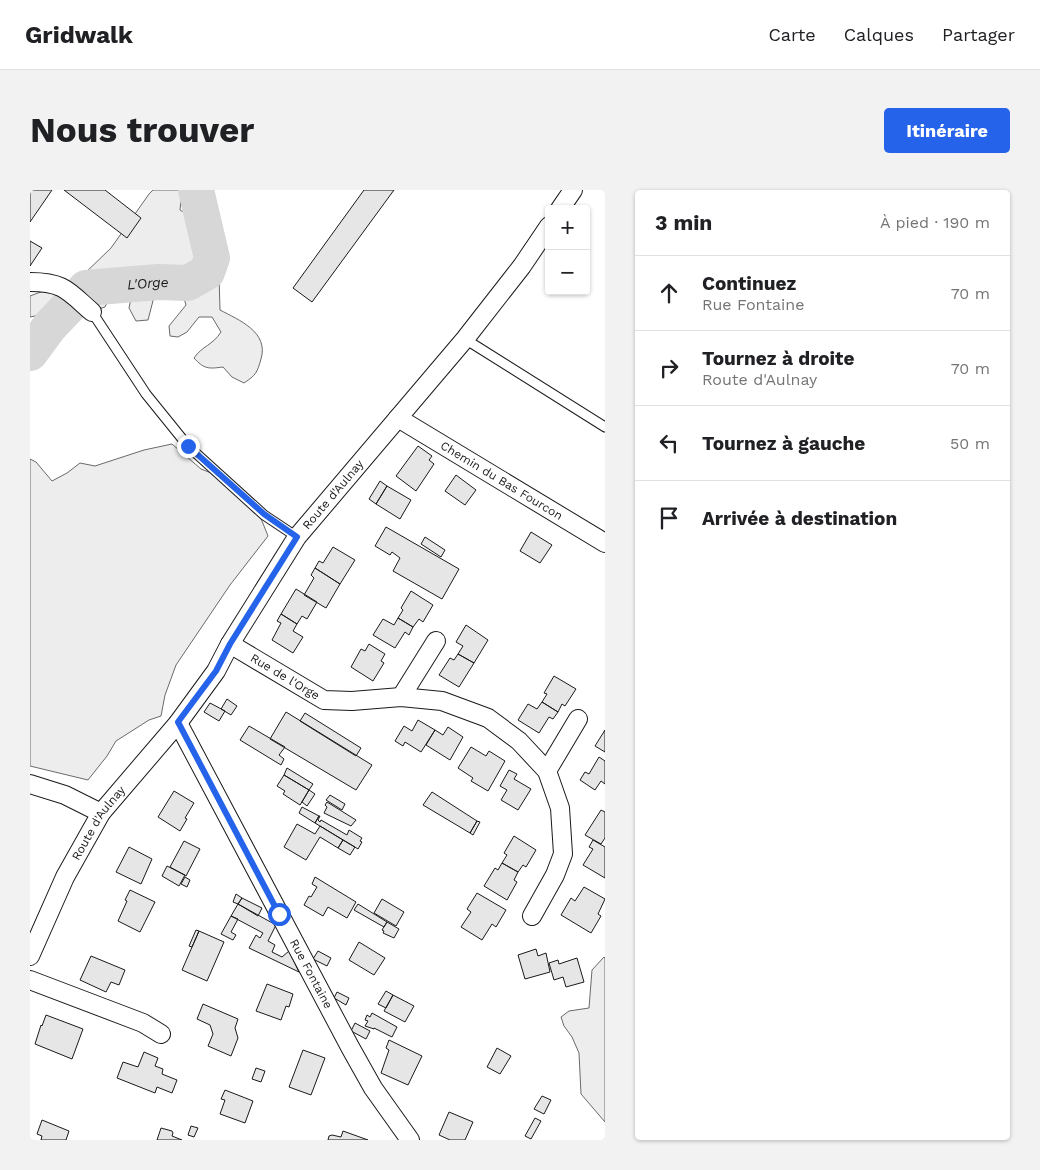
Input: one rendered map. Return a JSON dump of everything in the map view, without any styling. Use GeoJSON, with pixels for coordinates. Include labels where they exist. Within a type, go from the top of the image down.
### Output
{"type":"FeatureCollection","features":[{"type":"Feature","properties":{"kind":"street"},"geometry":{"type":"LineString","coordinates":[[563,205],[573,190]]}},
{"type":"Feature","properties":{"kind":"street","name":"Route d'Aulnay"},"geometry":{"type":"LineString","coordinates":[[30,956],[65,876],[101,813],[178,722],[216,671],[230,644],[297,537],[465,339],[522,266],[545,232]]}},
{"type":"Feature","properties":{"kind":"street"},"geometry":{"type":"LineString","coordinates":[[30,282],[48,282],[65,288],[92,312]]}},
{"type":"Feature","properties":{"kind":"street","name":"Chemin du Bas Fourcon"},"geometry":{"type":"LineString","coordinates":[[398,418],[605,544]]}},
{"type":"Feature","properties":{"kind":"street"},"geometry":{"type":"LineString","coordinates":[[401,697],[436,641]]}},
{"type":"Feature","properties":{"kind":"street","name":"Rue de l'Orge"},"geometry":{"type":"LineString","coordinates":[[230,644],[324,700],[352,701],[401,697],[442,701],[488,718],[519,740],[547,771],[560,808],[562,854],[556,875],[532,916]]}},
{"type":"Feature","properties":{"kind":"street"},"geometry":{"type":"LineString","coordinates":[[547,771],[578,719]]}},
{"type":"Feature","properties":{"kind":"street","name":"Rue Fontaine"},"geometry":{"type":"LineString","coordinates":[[178,722],[373,1088],[410,1140]]}},
{"type":"Feature","properties":{"kind":"street"},"geometry":{"type":"LineString","coordinates":[[30,784],[65,795],[101,813]]}},
{"type":"Feature","properties":{"kind":"street"},"geometry":{"type":"LineString","coordinates":[[30,980],[143,1023],[161,1034]]}},
{"type":"Feature","properties":{"kind":"lane"},"geometry":{"type":"LineString","coordinates":[[92,312],[146,394],[188,446],[264,514],[297,537]]}},
{"type":"Feature","properties":{"kind":"lane"},"geometry":{"type":"LineString","coordinates":[[465,339],[605,427]]}},
{"type":"Feature","properties":{"kind":"shaded area"},"geometry":{"type":"Polygon","coordinates":[[[153,190],[182,190],[180,210],[191,216],[200,253],[219,275],[220,310],[251,328],[261,341],[261,359],[256,373],[244,383],[232,377],[223,367],[207,367],[194,358],[215,340],[221,332],[212,317],[199,317],[187,332],[178,337],[170,336],[169,326],[186,305],[183,295],[172,291],[155,293],[148,320],[136,321],[129,308],[132,294],[139,282],[139,274],[130,270],[119,277],[105,307],[96,310],[82,305],[30,317],[30,296],[81,277],[111,248],[153,190]]]}},
{"type":"Feature","properties":{"kind":"shaded area"},"geometry":{"type":"Polygon","coordinates":[[[172,444],[201,469],[221,477],[260,516],[268,536],[230,585],[176,665],[165,695],[161,716],[149,720],[116,741],[88,780],[30,766],[30,459],[36,462],[52,481],[80,463],[95,466],[144,450],[172,444]]]}},
{"type":"Feature","properties":{"kind":"shaded area"},"geometry":{"type":"Polygon","coordinates":[[[604,957],[605,1122],[581,1094],[579,1053],[561,1017],[569,1011],[589,1008],[592,970],[604,957]]]}},
{"type":"Feature","properties":{"kind":"building"},"geometry":{"type":"Polygon","coordinates":[[[30,190],[52,190],[30,222],[30,190]]]}},
{"type":"Feature","properties":{"kind":"building"},"geometry":{"type":"Polygon","coordinates":[[[64,190],[105,190],[141,218],[127,238],[64,190]]]}},
{"type":"Feature","properties":{"kind":"building"},"geometry":{"type":"Polygon","coordinates":[[[364,190],[394,190],[312,302],[293,288],[364,190]]]}},
{"type":"Feature","properties":{"kind":"building"},"geometry":{"type":"Polygon","coordinates":[[[30,241],[42,248],[30,266],[30,241]]]}},
{"type":"Feature","properties":{"kind":"building"},"geometry":{"type":"Polygon","coordinates":[[[418,446],[432,456],[429,460],[434,464],[416,491],[396,476],[418,446]]]}},
{"type":"Feature","properties":{"kind":"building"},"geometry":{"type":"Polygon","coordinates":[[[456,475],[476,490],[465,505],[445,491],[456,475]]]}},
{"type":"Feature","properties":{"kind":"building"},"geometry":{"type":"Polygon","coordinates":[[[380,481],[387,486],[376,504],[369,499],[380,481]]]}},
{"type":"Feature","properties":{"kind":"building"},"geometry":{"type":"Polygon","coordinates":[[[387,486],[411,500],[400,519],[376,504],[387,486]]]}},
{"type":"Feature","properties":{"kind":"building"},"geometry":{"type":"Polygon","coordinates":[[[386,527],[459,569],[442,599],[393,571],[400,558],[392,552],[390,555],[375,546],[386,527]]]}},
{"type":"Feature","properties":{"kind":"building"},"geometry":{"type":"Polygon","coordinates":[[[531,532],[552,545],[540,563],[520,551],[531,532]]]}},
{"type":"Feature","properties":{"kind":"building"},"geometry":{"type":"Polygon","coordinates":[[[425,537],[445,550],[441,557],[421,544],[425,537]]]}},
{"type":"Feature","properties":{"kind":"building"},"geometry":{"type":"Polygon","coordinates":[[[333,547],[355,560],[340,584],[315,568],[319,561],[323,563],[333,547]]]}},
{"type":"Feature","properties":{"kind":"building"},"geometry":{"type":"Polygon","coordinates":[[[315,568],[340,584],[326,608],[304,595],[314,578],[311,575],[315,568]]]}},
{"type":"Feature","properties":{"kind":"building"},"geometry":{"type":"Polygon","coordinates":[[[296,589],[317,602],[307,619],[302,616],[297,624],[281,614],[296,589]]]}},
{"type":"Feature","properties":{"kind":"building"},"geometry":{"type":"Polygon","coordinates":[[[411,591],[433,605],[423,622],[419,619],[413,627],[398,618],[403,610],[401,608],[411,591]]]}},
{"type":"Feature","properties":{"kind":"building"},"geometry":{"type":"Polygon","coordinates":[[[281,614],[297,624],[293,631],[303,637],[293,653],[272,640],[281,623],[277,621],[281,614]]]}},
{"type":"Feature","properties":{"kind":"building"},"geometry":{"type":"Polygon","coordinates":[[[398,618],[413,627],[409,635],[405,632],[395,648],[373,635],[383,619],[394,625],[398,618]]]}},
{"type":"Feature","properties":{"kind":"building"},"geometry":{"type":"Polygon","coordinates":[[[466,625],[488,640],[474,663],[458,654],[463,646],[456,642],[466,625]]]}},
{"type":"Feature","properties":{"kind":"building"},"geometry":{"type":"Polygon","coordinates":[[[369,644],[385,654],[381,661],[384,663],[373,681],[351,667],[361,649],[365,651],[369,644]]]}},
{"type":"Feature","properties":{"kind":"building"},"geometry":{"type":"Polygon","coordinates":[[[458,654],[474,663],[459,687],[439,675],[450,658],[454,660],[458,654]]]}},
{"type":"Feature","properties":{"kind":"building"},"geometry":{"type":"Polygon","coordinates":[[[554,676],[576,689],[565,706],[562,704],[558,712],[542,702],[547,694],[544,693],[554,676]]]}},
{"type":"Feature","properties":{"kind":"building"},"geometry":{"type":"Polygon","coordinates":[[[227,699],[237,706],[231,715],[221,709],[227,699]]]}},
{"type":"Feature","properties":{"kind":"building"},"geometry":{"type":"Polygon","coordinates":[[[542,702],[558,712],[553,719],[549,717],[539,733],[518,720],[528,704],[537,709],[542,702]]]}},
{"type":"Feature","properties":{"kind":"building"},"geometry":{"type":"Polygon","coordinates":[[[210,703],[225,711],[219,721],[204,712],[210,703]]]}},
{"type":"Feature","properties":{"kind":"building"},"geometry":{"type":"Polygon","coordinates":[[[286,712],[372,765],[356,790],[270,739],[286,712]]]}},
{"type":"Feature","properties":{"kind":"building"},"geometry":{"type":"Polygon","coordinates":[[[305,713],[361,748],[356,756],[300,721],[305,713]]]}},
{"type":"Feature","properties":{"kind":"building"},"geometry":{"type":"Polygon","coordinates":[[[418,720],[435,730],[421,752],[405,742],[403,746],[395,741],[404,726],[412,731],[418,720]]]}},
{"type":"Feature","properties":{"kind":"building"},"geometry":{"type":"Polygon","coordinates":[[[249,726],[285,747],[279,755],[284,759],[281,765],[240,740],[249,726]]]}},
{"type":"Feature","properties":{"kind":"building"},"geometry":{"type":"Polygon","coordinates":[[[448,727],[463,737],[450,760],[426,745],[435,730],[443,735],[448,727]]]}},
{"type":"Feature","properties":{"kind":"building"},"geometry":{"type":"Polygon","coordinates":[[[605,730],[605,752],[595,746],[605,730]]]}},
{"type":"Feature","properties":{"kind":"building"},"geometry":{"type":"Polygon","coordinates":[[[471,747],[486,756],[489,751],[505,761],[488,791],[471,781],[473,778],[458,768],[471,747]]]}},
{"type":"Feature","properties":{"kind":"building"},"geometry":{"type":"Polygon","coordinates":[[[599,757],[605,761],[605,784],[601,781],[595,790],[580,780],[585,772],[589,774],[599,757]]]}},
{"type":"Feature","properties":{"kind":"building"},"geometry":{"type":"Polygon","coordinates":[[[287,768],[313,784],[309,790],[284,775],[287,768]]]}},
{"type":"Feature","properties":{"kind":"building"},"geometry":{"type":"Polygon","coordinates":[[[509,770],[517,774],[514,779],[531,789],[518,810],[501,800],[507,790],[500,786],[509,770]]]}},
{"type":"Feature","properties":{"kind":"building"},"geometry":{"type":"Polygon","coordinates":[[[284,775],[309,790],[300,805],[283,794],[285,791],[277,786],[284,775]]]}},
{"type":"Feature","properties":{"kind":"building"},"geometry":{"type":"Polygon","coordinates":[[[309,790],[315,794],[307,806],[302,802],[309,790]]]}},
{"type":"Feature","properties":{"kind":"building"},"geometry":{"type":"Polygon","coordinates":[[[174,791],[194,803],[180,831],[158,817],[174,791]]]}},
{"type":"Feature","properties":{"kind":"building"},"geometry":{"type":"Polygon","coordinates":[[[432,792],[477,821],[470,833],[423,805],[432,792]]]}},
{"type":"Feature","properties":{"kind":"building"},"geometry":{"type":"Polygon","coordinates":[[[330,795],[345,804],[342,810],[326,800],[330,795]]]}},
{"type":"Feature","properties":{"kind":"building"},"geometry":{"type":"Polygon","coordinates":[[[327,802],[356,820],[351,826],[324,813],[327,802]]]}},
{"type":"Feature","properties":{"kind":"building"},"geometry":{"type":"Polygon","coordinates":[[[302,807],[319,816],[315,823],[299,813],[302,807]]]}},
{"type":"Feature","properties":{"kind":"building"},"geometry":{"type":"Polygon","coordinates":[[[601,810],[605,812],[605,838],[601,844],[585,835],[601,810]]]}},
{"type":"Feature","properties":{"kind":"building"},"geometry":{"type":"Polygon","coordinates":[[[319,816],[318,820],[320,822],[321,820],[347,835],[349,830],[362,838],[358,849],[315,823],[319,816]]]}},
{"type":"Feature","properties":{"kind":"building"},"geometry":{"type":"Polygon","coordinates":[[[477,821],[480,822],[473,835],[470,833],[477,821]]]}},
{"type":"Feature","properties":{"kind":"building"},"geometry":{"type":"Polygon","coordinates":[[[297,824],[315,834],[320,826],[343,840],[338,848],[320,837],[306,860],[284,847],[297,824]]]}},
{"type":"Feature","properties":{"kind":"building"},"geometry":{"type":"Polygon","coordinates":[[[514,836],[536,850],[526,867],[523,865],[518,872],[502,863],[507,855],[504,853],[514,836]]]}},
{"type":"Feature","properties":{"kind":"building"},"geometry":{"type":"Polygon","coordinates":[[[343,840],[355,847],[350,855],[338,848],[343,840]]]}},
{"type":"Feature","properties":{"kind":"building"},"geometry":{"type":"Polygon","coordinates":[[[593,840],[605,847],[605,878],[583,865],[593,849],[589,847],[593,840]]]}},
{"type":"Feature","properties":{"kind":"building"},"geometry":{"type":"Polygon","coordinates":[[[184,841],[200,849],[186,876],[170,867],[184,841]]]}},
{"type":"Feature","properties":{"kind":"building"},"geometry":{"type":"Polygon","coordinates":[[[129,847],[152,859],[141,884],[116,872],[129,847]]]}},
{"type":"Feature","properties":{"kind":"building"},"geometry":{"type":"Polygon","coordinates":[[[502,863],[518,872],[514,880],[517,882],[507,900],[484,886],[495,868],[498,870],[502,863]]]}},
{"type":"Feature","properties":{"kind":"building"},"geometry":{"type":"Polygon","coordinates":[[[167,866],[185,875],[179,886],[162,876],[167,866]]]}},
{"type":"Feature","properties":{"kind":"building"},"geometry":{"type":"Polygon","coordinates":[[[185,877],[190,880],[187,887],[181,884],[185,877]]]}},
{"type":"Feature","properties":{"kind":"building"},"geometry":{"type":"Polygon","coordinates":[[[315,877],[356,902],[347,918],[328,907],[323,916],[304,905],[317,887],[312,884],[315,877]]]}},
{"type":"Feature","properties":{"kind":"building"},"geometry":{"type":"Polygon","coordinates":[[[584,887],[605,899],[598,914],[601,916],[591,933],[561,915],[571,898],[575,901],[584,887]]]}},
{"type":"Feature","properties":{"kind":"building"},"geometry":{"type":"Polygon","coordinates":[[[130,890],[155,902],[140,932],[118,921],[130,890]]]}},
{"type":"Feature","properties":{"kind":"building"},"geometry":{"type":"Polygon","coordinates":[[[477,893],[506,910],[496,927],[492,924],[482,940],[461,927],[471,912],[467,909],[477,893]]]}},
{"type":"Feature","properties":{"kind":"building"},"geometry":{"type":"Polygon","coordinates":[[[236,894],[242,898],[238,904],[233,902],[236,894]]]}},
{"type":"Feature","properties":{"kind":"building"},"geometry":{"type":"Polygon","coordinates":[[[242,898],[262,908],[258,916],[238,904],[242,898]]]}},
{"type":"Feature","properties":{"kind":"building"},"geometry":{"type":"Polygon","coordinates":[[[382,899],[404,912],[396,926],[374,913],[382,899]]]}},
{"type":"Feature","properties":{"kind":"building"},"geometry":{"type":"Polygon","coordinates":[[[238,904],[276,925],[268,941],[275,945],[272,952],[282,957],[289,951],[299,972],[249,948],[256,935],[260,938],[263,933],[231,916],[238,904]]]}},
{"type":"Feature","properties":{"kind":"building"},"geometry":{"type":"Polygon","coordinates":[[[358,904],[387,922],[384,927],[354,910],[358,904]]]}},
{"type":"Feature","properties":{"kind":"building"},"geometry":{"type":"Polygon","coordinates":[[[231,916],[238,919],[231,932],[236,935],[233,940],[221,934],[231,916]]]}},
{"type":"Feature","properties":{"kind":"building"},"geometry":{"type":"Polygon","coordinates":[[[387,922],[399,929],[394,938],[383,933],[384,931],[382,930],[387,922]]]}},
{"type":"Feature","properties":{"kind":"building"},"geometry":{"type":"Polygon","coordinates":[[[196,930],[199,931],[192,947],[189,946],[196,930]]]}},
{"type":"Feature","properties":{"kind":"building"},"geometry":{"type":"Polygon","coordinates":[[[199,931],[224,942],[207,981],[182,970],[199,931]]]}},
{"type":"Feature","properties":{"kind":"building"},"geometry":{"type":"Polygon","coordinates":[[[359,942],[385,958],[374,975],[349,960],[359,942]]]}},
{"type":"Feature","properties":{"kind":"building"},"geometry":{"type":"Polygon","coordinates":[[[536,949],[538,956],[546,953],[550,972],[525,979],[518,955],[536,949]]]}},
{"type":"Feature","properties":{"kind":"building"},"geometry":{"type":"Polygon","coordinates":[[[318,951],[331,958],[327,966],[313,959],[318,951]]]}},
{"type":"Feature","properties":{"kind":"building"},"geometry":{"type":"Polygon","coordinates":[[[91,956],[125,970],[119,985],[111,982],[106,992],[80,980],[91,956]]]}},
{"type":"Feature","properties":{"kind":"building"},"geometry":{"type":"Polygon","coordinates":[[[577,958],[584,982],[566,987],[563,977],[554,980],[549,963],[558,960],[559,964],[577,958]]]}},
{"type":"Feature","properties":{"kind":"building"},"geometry":{"type":"Polygon","coordinates":[[[267,984],[293,994],[289,1007],[286,1006],[281,1020],[256,1011],[267,984]]]}},
{"type":"Feature","properties":{"kind":"building"},"geometry":{"type":"Polygon","coordinates":[[[386,991],[393,995],[386,1008],[378,1004],[386,991]]]}},
{"type":"Feature","properties":{"kind":"building"},"geometry":{"type":"Polygon","coordinates":[[[337,992],[349,998],[346,1005],[334,998],[337,992]]]}},
{"type":"Feature","properties":{"kind":"building"},"geometry":{"type":"Polygon","coordinates":[[[393,995],[414,1006],[405,1022],[384,1011],[393,995]]]}},
{"type":"Feature","properties":{"kind":"building"},"geometry":{"type":"Polygon","coordinates":[[[203,1004],[238,1019],[235,1028],[238,1038],[231,1056],[208,1046],[213,1034],[210,1025],[197,1019],[203,1004]]]}},
{"type":"Feature","properties":{"kind":"building"},"geometry":{"type":"Polygon","coordinates":[[[372,1013],[397,1027],[392,1037],[374,1028],[365,1026],[368,1021],[365,1020],[367,1015],[370,1017],[372,1013]]]}},
{"type":"Feature","properties":{"kind":"building"},"geometry":{"type":"Polygon","coordinates":[[[46,1015],[83,1029],[72,1059],[35,1044],[46,1015]]]}},
{"type":"Feature","properties":{"kind":"building"},"geometry":{"type":"Polygon","coordinates":[[[355,1023],[370,1031],[366,1039],[351,1031],[355,1023]]]}},
{"type":"Feature","properties":{"kind":"building"},"geometry":{"type":"Polygon","coordinates":[[[389,1040],[422,1056],[408,1085],[381,1073],[389,1050],[386,1048],[389,1040]]]}},
{"type":"Feature","properties":{"kind":"building"},"geometry":{"type":"Polygon","coordinates":[[[497,1048],[511,1056],[500,1074],[487,1067],[497,1048]]]}},
{"type":"Feature","properties":{"kind":"building"},"geometry":{"type":"Polygon","coordinates":[[[303,1050],[325,1058],[311,1095],[289,1087],[303,1050]]]}},
{"type":"Feature","properties":{"kind":"building"},"geometry":{"type":"Polygon","coordinates":[[[144,1052],[158,1058],[155,1066],[163,1069],[162,1074],[177,1080],[172,1093],[157,1087],[155,1093],[117,1078],[123,1062],[138,1067],[144,1052]]]}},
{"type":"Feature","properties":{"kind":"building"},"geometry":{"type":"Polygon","coordinates":[[[256,1068],[265,1071],[261,1082],[252,1079],[256,1068]]]}},
{"type":"Feature","properties":{"kind":"building"},"geometry":{"type":"Polygon","coordinates":[[[225,1090],[253,1101],[245,1123],[220,1114],[225,1100],[221,1099],[225,1090]]]}},
{"type":"Feature","properties":{"kind":"building"},"geometry":{"type":"Polygon","coordinates":[[[542,1096],[551,1100],[544,1114],[534,1109],[542,1096]]]}},
{"type":"Feature","properties":{"kind":"building"},"geometry":{"type":"Polygon","coordinates":[[[449,1112],[473,1122],[465,1140],[450,1140],[439,1135],[449,1112]]]}},
{"type":"Feature","properties":{"kind":"building"},"geometry":{"type":"Polygon","coordinates":[[[535,1118],[541,1121],[531,1139],[525,1136],[535,1118]]]}},
{"type":"Feature","properties":{"kind":"building"},"geometry":{"type":"Polygon","coordinates":[[[42,1120],[69,1131],[66,1140],[41,1140],[42,1136],[37,1134],[42,1120]]]}},
{"type":"Feature","properties":{"kind":"building"},"geometry":{"type":"Polygon","coordinates":[[[191,1126],[198,1128],[194,1137],[188,1135],[191,1126]]]}},
{"type":"Feature","properties":{"kind":"building"},"geometry":{"type":"Polygon","coordinates":[[[161,1128],[172,1131],[172,1136],[182,1140],[157,1140],[161,1128]]]}},
{"type":"Feature","properties":{"kind":"building"},"geometry":{"type":"Polygon","coordinates":[[[343,1131],[368,1140],[328,1140],[329,1136],[332,1135],[341,1137],[343,1131]]]}},
{"type":"Feature","properties":{"kind":"waterway","name":"L'Orge"},"geometry":{"type":"LineString","coordinates":[[30,353],[50,326],[86,288],[158,282],[188,283],[207,272],[212,258],[196,190]]}},
{"type":"Feature","properties":{"kind":"route"},"geometry":{"type":"LineString","coordinates":[[188,446],[264,514],[297,537],[230,644],[216,671],[178,722],[279,914]]}}]}
